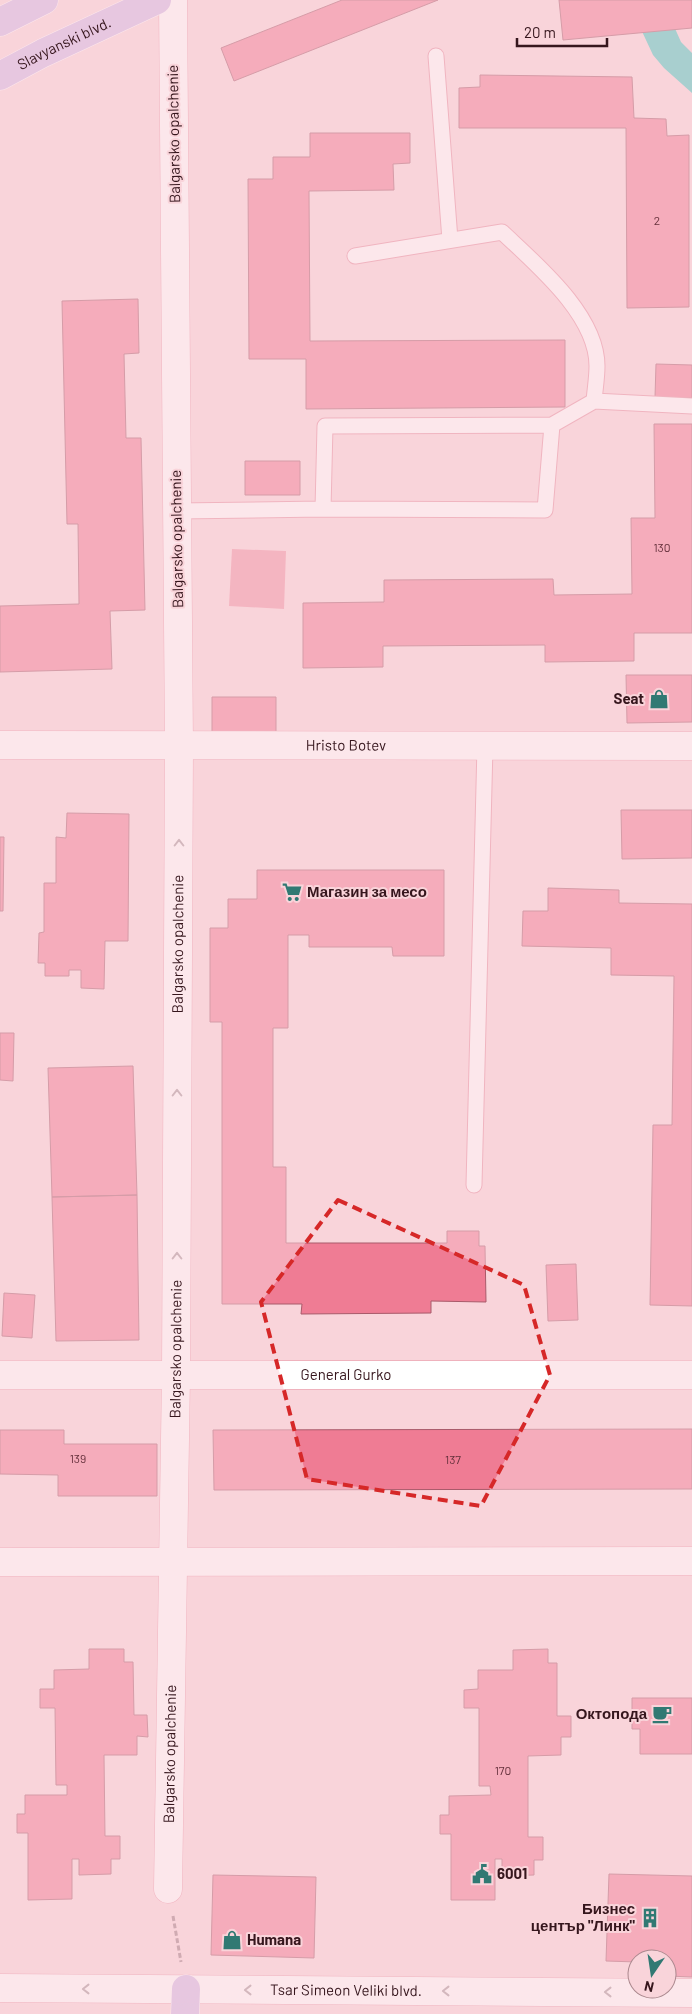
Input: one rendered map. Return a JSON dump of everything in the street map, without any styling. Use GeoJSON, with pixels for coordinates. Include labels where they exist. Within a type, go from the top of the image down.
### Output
{"type":"FeatureCollection","features":[{"type":"Feature","properties":{"kind":"main road"},"geometry":{"type":"LineString","coordinates":[[0,22],[44,0]]}},
{"type":"Feature","properties":{"kind":"main road","name":"Slavyanski blvd."},"geometry":{"type":"LineString","coordinates":[[0,76],[43,53],[156,0]]}},
{"type":"Feature","properties":{"kind":"street","name":"Balgarsko opalchenie"},"geometry":{"type":"LineString","coordinates":[[168,1888],[176,1375],[179,746],[172,0]]}},
{"type":"Feature","properties":{"kind":"street","name":"Hristo Botev"},"geometry":{"type":"LineString","coordinates":[[0,745],[692,746]]}},
{"type":"Feature","properties":{"kind":"street","name":"General Gurko"},"geometry":{"type":"LineString","coordinates":[[0,1375],[692,1375]]}},
{"type":"Feature","properties":{"kind":"street"},"geometry":{"type":"LineString","coordinates":[[2,1562],[692,1561]]}},
{"type":"Feature","properties":{"kind":"street","name":"Tsar Simeon Veliki blvd."},"geometry":{"type":"LineString","coordinates":[[0,1988],[185,2002],[692,1993]]}},
{"type":"Feature","properties":{"kind":"lane"},"geometry":{"type":"LineString","coordinates":[[436,56],[450,240]]}},
{"type":"Feature","properties":{"kind":"lane"},"geometry":{"type":"LineString","coordinates":[[355,256],[502,232],[537,264],[568,298],[589,332],[597,365],[594,401]]}},
{"type":"Feature","properties":{"kind":"lane"},"geometry":{"type":"LineString","coordinates":[[323,510],[324,426],[552,425],[594,401],[692,406]]}},
{"type":"Feature","properties":{"kind":"lane"},"geometry":{"type":"LineString","coordinates":[[177,511],[545,510],[552,425]]}},
{"type":"Feature","properties":{"kind":"lane"},"geometry":{"type":"LineString","coordinates":[[474,1185],[485,746]]}},
{"type":"Feature","properties":{"kind":"path"},"geometry":{"type":"LineString","coordinates":[[168,1888],[185,2002]]}},
{"type":"Feature","properties":{"kind":"highlighted area"},"geometry":{"type":"Polygon","coordinates":[[[338,1200],[524,1285],[550,1375],[481,1506],[307,1479],[261,1302],[338,1200]]]}},
{"type":"Feature","properties":{"kind":"shaded area"},"geometry":{"type":"Polygon","coordinates":[[[232,549],[286,551],[284,609],[229,606],[232,549]]]}},
{"type":"Feature","properties":{"kind":"water"},"geometry":{"type":"Polygon","coordinates":[[[673,24],[681,42],[692,53],[692,93],[664,68],[653,55],[639,25],[673,24]]]}},
{"type":"Feature","properties":{"kind":"building"},"geometry":{"type":"Polygon","coordinates":[[[342,0],[438,0],[234,81],[221,48],[342,0]]]}},
{"type":"Feature","properties":{"kind":"building"},"geometry":{"type":"Polygon","coordinates":[[[559,0],[692,0],[692,28],[563,40],[559,0]]]}},
{"type":"Feature","properties":{"kind":"building"},"geometry":{"type":"Polygon","coordinates":[[[480,75],[632,77],[634,118],[666,119],[667,136],[689,135],[689,307],[627,308],[626,128],[459,128],[459,88],[480,87],[480,75]]]}},
{"type":"Feature","properties":{"kind":"building"},"geometry":{"type":"Polygon","coordinates":[[[310,133],[410,133],[410,163],[393,164],[394,190],[309,191],[310,341],[565,340],[565,407],[306,409],[306,359],[249,359],[248,179],[273,179],[273,157],[310,157],[310,133]]]}},
{"type":"Feature","properties":{"kind":"building"},"geometry":{"type":"Polygon","coordinates":[[[138,299],[139,353],[124,354],[126,438],[141,438],[145,610],[110,611],[112,669],[0,672],[0,606],[79,604],[78,524],[67,524],[62,301],[138,299]]]}},
{"type":"Feature","properties":{"kind":"building"},"geometry":{"type":"Polygon","coordinates":[[[656,364],[692,365],[692,398],[655,397],[656,364]]]}},
{"type":"Feature","properties":{"kind":"building"},"geometry":{"type":"Polygon","coordinates":[[[654,424],[692,424],[692,633],[634,633],[634,661],[545,662],[545,645],[383,646],[383,667],[303,668],[303,603],[384,602],[384,580],[553,579],[554,595],[632,594],[631,518],[655,518],[654,424]]]}},
{"type":"Feature","properties":{"kind":"building"},"geometry":{"type":"Polygon","coordinates":[[[245,461],[300,461],[300,495],[245,495],[245,461]]]}},
{"type":"Feature","properties":{"kind":"building","name":"Seat"},"geometry":{"type":"Polygon","coordinates":[[[626,675],[692,675],[692,722],[627,723],[626,675]]]}},
{"type":"Feature","properties":{"kind":"building"},"geometry":{"type":"Polygon","coordinates":[[[212,697],[276,697],[276,738],[212,738],[212,697]]]}},
{"type":"Feature","properties":{"kind":"building"},"geometry":{"type":"Polygon","coordinates":[[[621,810],[692,810],[692,858],[622,859],[621,810]]]}},
{"type":"Feature","properties":{"kind":"building"},"geometry":{"type":"Polygon","coordinates":[[[67,813],[129,814],[128,941],[105,941],[104,989],[81,988],[81,970],[69,970],[69,976],[45,976],[45,963],[38,963],[39,933],[44,932],[44,883],[56,883],[56,837],[66,838],[67,813]]]}},
{"type":"Feature","properties":{"kind":"building"},"geometry":{"type":"Polygon","coordinates":[[[0,837],[4,837],[3,911],[0,911],[0,837]]]}},
{"type":"Feature","properties":{"kind":"building"},"geometry":{"type":"Polygon","coordinates":[[[257,870],[444,870],[444,956],[393,956],[392,947],[309,947],[309,935],[288,935],[288,1028],[273,1028],[273,1167],[286,1167],[286,1243],[447,1243],[447,1231],[479,1231],[479,1246],[485,1246],[486,1302],[431,1301],[431,1313],[301,1314],[302,1304],[222,1304],[222,1022],[210,1022],[210,928],[228,928],[228,899],[257,899],[257,870]]]}},
{"type":"Feature","properties":{"kind":"building"},"geometry":{"type":"Polygon","coordinates":[[[548,888],[619,890],[619,903],[692,904],[692,1306],[650,1305],[653,1125],[672,1125],[674,976],[611,975],[611,948],[522,946],[523,911],[548,911],[548,888]]]}},
{"type":"Feature","properties":{"kind":"building"},"geometry":{"type":"Polygon","coordinates":[[[0,1033],[14,1033],[13,1081],[0,1080],[0,1033]]]}},
{"type":"Feature","properties":{"kind":"building"},"geometry":{"type":"Polygon","coordinates":[[[133,1066],[137,1195],[52,1197],[48,1068],[133,1066]]]}},
{"type":"Feature","properties":{"kind":"building"},"geometry":{"type":"Polygon","coordinates":[[[137,1195],[139,1340],[56,1341],[52,1197],[137,1195]]]}},
{"type":"Feature","properties":{"kind":"building"},"geometry":{"type":"Polygon","coordinates":[[[576,1264],[578,1320],[548,1321],[546,1265],[576,1264]]]}},
{"type":"Feature","properties":{"kind":"building"},"geometry":{"type":"Polygon","coordinates":[[[4,1293],[35,1295],[32,1338],[2,1336],[4,1293]]]}},
{"type":"Feature","properties":{"kind":"building"},"geometry":{"type":"Polygon","coordinates":[[[692,1429],[692,1489],[214,1490],[213,1430],[692,1429]]]}},
{"type":"Feature","properties":{"kind":"building"},"geometry":{"type":"Polygon","coordinates":[[[0,1430],[64,1430],[64,1444],[157,1444],[157,1496],[58,1496],[58,1475],[0,1474],[0,1430]]]}},
{"type":"Feature","properties":{"kind":"building"},"geometry":{"type":"Polygon","coordinates":[[[89,1649],[124,1649],[124,1662],[133,1662],[134,1715],[147,1715],[148,1737],[137,1736],[137,1755],[104,1755],[105,1836],[120,1836],[120,1859],[111,1859],[111,1874],[79,1875],[79,1859],[72,1859],[72,1899],[28,1900],[28,1833],[17,1833],[17,1814],[25,1814],[25,1795],[67,1795],[67,1785],[56,1785],[55,1708],[40,1708],[40,1689],[54,1689],[54,1670],[89,1669],[89,1649]]]}},
{"type":"Feature","properties":{"kind":"building"},"geometry":{"type":"Polygon","coordinates":[[[548,1649],[548,1663],[557,1663],[557,1716],[571,1716],[571,1737],[561,1737],[561,1755],[528,1756],[528,1837],[543,1837],[543,1860],[534,1860],[534,1875],[502,1876],[502,1859],[495,1859],[495,1900],[451,1900],[451,1834],[440,1834],[440,1815],[449,1815],[449,1796],[491,1795],[490,1786],[479,1786],[479,1708],[464,1708],[464,1690],[478,1689],[478,1670],[513,1670],[513,1650],[548,1649]]]}},
{"type":"Feature","properties":{"kind":"building","name":"Октопода"},"geometry":{"type":"Polygon","coordinates":[[[632,1698],[692,1698],[692,1754],[640,1754],[640,1729],[632,1729],[632,1698]]]}},
{"type":"Feature","properties":{"kind":"building","name":"Бизнес център \"Линк\""},"geometry":{"type":"Polygon","coordinates":[[[609,1874],[692,1876],[692,1977],[677,1976],[677,1949],[627,1949],[627,1962],[606,1961],[609,1874]]]}},
{"type":"Feature","properties":{"kind":"building"},"geometry":{"type":"Polygon","coordinates":[[[213,1875],[316,1877],[314,1958],[211,1955],[213,1875]]]}},
{"type":"Feature","properties":{"kind":"place","name":"Seat"},"geometry":{"type":"Point","coordinates":[659,699]}},
{"type":"Feature","properties":{"kind":"place","name":"Магазин за месо"},"geometry":{"type":"Point","coordinates":[292,892]}},
{"type":"Feature","properties":{"kind":"place","name":"Октопода"},"geometry":{"type":"Point","coordinates":[662,1714]}},
{"type":"Feature","properties":{"kind":"place","name":"6001"},"geometry":{"type":"Point","coordinates":[482,1874]}},
{"type":"Feature","properties":{"kind":"place","name":"Бизнес център \"Линк\""},"geometry":{"type":"Point","coordinates":[650,1918]}},
{"type":"Feature","properties":{"kind":"place","name":"Humana"},"geometry":{"type":"Point","coordinates":[232,1940]}}]}
